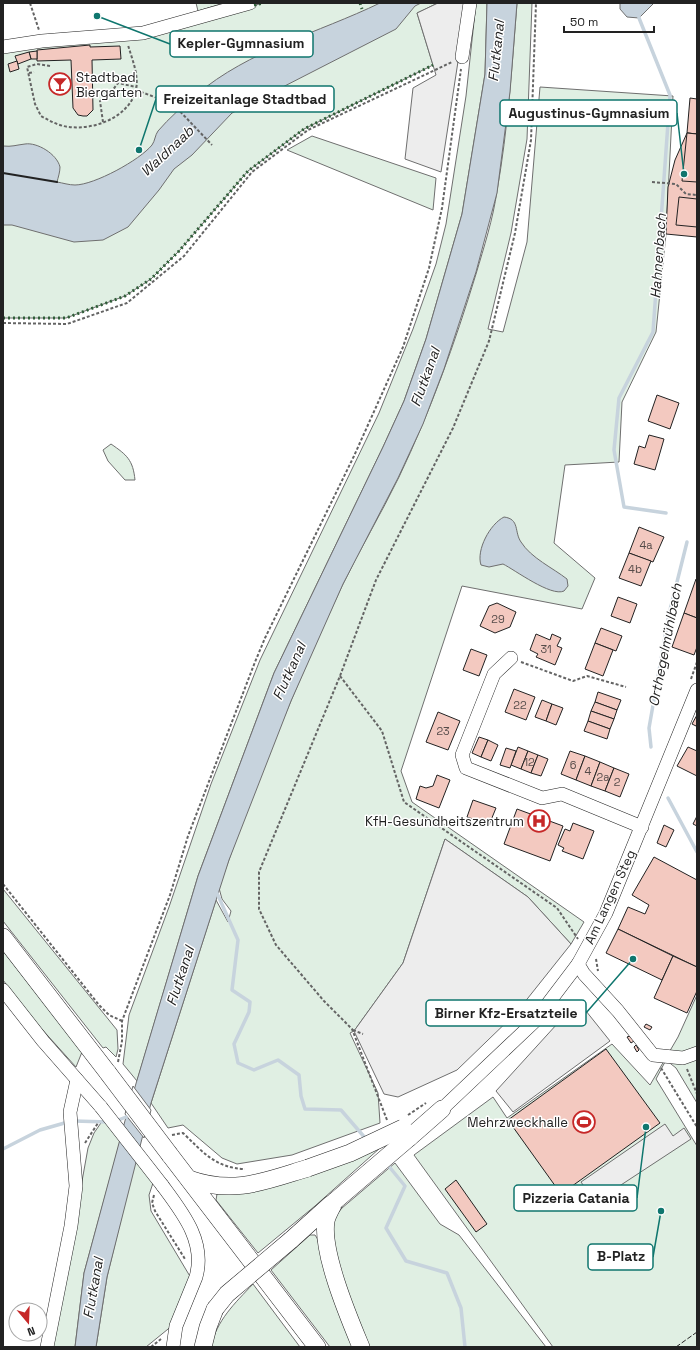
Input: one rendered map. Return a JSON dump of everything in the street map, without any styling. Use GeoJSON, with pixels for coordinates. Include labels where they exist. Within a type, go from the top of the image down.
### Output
{"type":"FeatureCollection","features":[{"type":"Feature","properties":{"kind":"main road"},"geometry":{"type":"LineString","coordinates":[[3,937],[113,1069],[170,1155],[317,1347]]}},
{"type":"Feature","properties":{"kind":"main road"},"geometry":{"type":"LineString","coordinates":[[189,1179],[208,1186],[226,1188],[261,1182],[308,1168],[350,1153],[400,1127],[437,1104]]}},
{"type":"Feature","properties":{"kind":"main road"},"geometry":{"type":"LineString","coordinates":[[203,1347],[208,1327],[215,1309],[227,1294],[335,1201],[400,1127]]}},
{"type":"Feature","properties":{"kind":"main road"},"geometry":{"type":"LineString","coordinates":[[335,1201],[326,1220],[325,1238],[337,1281],[361,1347]]}},
{"type":"Feature","properties":{"kind":"street"},"geometry":{"type":"LineString","coordinates":[[3,47],[42,41],[143,33],[250,3]]}},
{"type":"Feature","properties":{"kind":"street"},"geometry":{"type":"LineString","coordinates":[[462,57],[470,3]]}},
{"type":"Feature","properties":{"kind":"street"},"geometry":{"type":"LineString","coordinates":[[511,658],[494,674],[462,755],[466,768],[542,798],[562,794],[642,827]]}},
{"type":"Feature","properties":{"kind":"street","name":"Am Langen Steg"},"geometry":{"type":"LineString","coordinates":[[437,1104],[534,1022],[578,964],[606,913],[697,690]]}},
{"type":"Feature","properties":{"kind":"street"},"geometry":{"type":"LineString","coordinates":[[578,964],[584,974],[618,1011],[653,1055],[683,1058],[697,1053]]}},
{"type":"Feature","properties":{"kind":"street"},"geometry":{"type":"LineString","coordinates":[[3,990],[101,1107],[162,1185],[179,1208],[194,1235],[198,1254],[198,1269],[176,1326],[173,1347]]}},
{"type":"Feature","properties":{"kind":"street"},"geometry":{"type":"LineString","coordinates":[[47,1347],[71,1226],[76,1186],[70,1112],[77,1080]]}},
{"type":"Feature","properties":{"kind":"path"},"geometry":{"type":"LineString","coordinates":[[30,3],[41,36]]}},
{"type":"Feature","properties":{"kind":"path"},"geometry":{"type":"LineString","coordinates":[[437,1104],[400,1127],[352,1029],[324,1001],[276,945],[258,909],[259,872],[340,676],[376,580],[453,428],[489,341],[515,233],[531,140],[536,3]]}},
{"type":"Feature","properties":{"kind":"path"},"geometry":{"type":"LineString","coordinates":[[50,66],[37,64],[27,67],[35,104],[41,116],[69,127],[88,126],[110,120],[125,110],[136,90],[136,74],[125,34]]}},
{"type":"Feature","properties":{"kind":"path"},"geometry":{"type":"LineString","coordinates":[[3,323],[66,324],[127,303],[184,256],[252,172],[308,130],[462,57]]}},
{"type":"Feature","properties":{"kind":"path"},"geometry":{"type":"LineString","coordinates":[[113,1069],[122,1041],[122,1021],[170,895],[188,836],[265,638],[354,456],[403,347],[429,268],[442,208],[462,57]]}},
{"type":"Feature","properties":{"kind":"path"},"geometry":{"type":"LineString","coordinates":[[28,73],[34,72]]}},
{"type":"Feature","properties":{"kind":"path"},"geometry":{"type":"LineString","coordinates":[[103,122],[100,101],[109,95],[118,83],[136,87]]}},
{"type":"Feature","properties":{"kind":"path"},"geometry":{"type":"LineString","coordinates":[[136,90],[173,104],[212,145]]}},
{"type":"Feature","properties":{"kind":"path"},"geometry":{"type":"LineString","coordinates":[[652,182],[676,184],[686,194],[697,195]]}},
{"type":"Feature","properties":{"kind":"path"},"geometry":{"type":"LineString","coordinates":[[511,658],[573,681],[587,676],[626,687]]}},
{"type":"Feature","properties":{"kind":"path"},"geometry":{"type":"LineString","coordinates":[[340,676],[382,731],[404,802],[557,908],[578,940]]}},
{"type":"Feature","properties":{"kind":"path"},"geometry":{"type":"LineString","coordinates":[[3,884],[99,1005],[109,1015],[122,1021]]}},
{"type":"Feature","properties":{"kind":"path"},"geometry":{"type":"LineString","coordinates":[[352,1029],[363,1034]]}},
{"type":"Feature","properties":{"kind":"path"},"geometry":{"type":"LineString","coordinates":[[653,1055],[697,1127]]}},
{"type":"Feature","properties":{"kind":"path"},"geometry":{"type":"LineString","coordinates":[[683,1058],[697,1094]]}},
{"type":"Feature","properties":{"kind":"path"},"geometry":{"type":"LineString","coordinates":[[183,1133],[208,1157],[219,1164],[235,1169],[250,1170]]}},
{"type":"Feature","properties":{"kind":"path"},"geometry":{"type":"LineString","coordinates":[[152,1202],[155,1211],[196,1277]]}},
{"type":"Feature","properties":{"kind":"green space"},"geometry":{"type":"Polygon","coordinates":[[[196,3],[224,3],[198,11],[196,3]]]}},
{"type":"Feature","properties":{"kind":"green space"},"geometry":{"type":"Polygon","coordinates":[[[263,3],[438,3],[417,13],[433,65],[304,129],[248,171],[179,251],[151,279],[125,296],[66,318],[3,318],[3,53],[33,46],[141,38],[263,3]]]}},
{"type":"Feature","properties":{"kind":"green space"},"geometry":{"type":"Polygon","coordinates":[[[476,3],[487,3],[485,74],[462,214],[426,339],[404,401],[274,673],[198,876],[137,1081],[123,1064],[129,1015],[169,907],[211,784],[260,660],[379,413],[413,329],[436,264],[446,224],[466,96],[476,3]]]}},
{"type":"Feature","properties":{"kind":"green space"},"geometry":{"type":"Polygon","coordinates":[[[517,3],[532,3],[527,139],[511,233],[488,329],[503,332],[527,242],[540,87],[673,96],[666,234],[656,332],[622,402],[619,462],[565,465],[554,543],[595,578],[582,609],[462,586],[401,771],[412,802],[584,922],[571,944],[528,897],[445,839],[403,963],[354,1031],[350,1033],[378,1093],[380,1123],[292,1155],[237,1164],[222,1158],[183,1125],[168,1128],[151,1103],[216,900],[228,922],[231,911],[222,899],[219,888],[261,774],[292,698],[342,586],[392,491],[410,452],[441,377],[459,326],[491,222],[501,168],[507,121],[517,3]]]}},
{"type":"Feature","properties":{"kind":"green space"},"geometry":{"type":"Polygon","coordinates":[[[312,136],[436,178],[433,210],[287,150],[312,136]]]}},
{"type":"Feature","properties":{"kind":"green space"},"geometry":{"type":"Polygon","coordinates":[[[111,444],[121,451],[131,463],[135,480],[125,480],[108,461],[103,450],[111,444]]]}},
{"type":"Feature","properties":{"kind":"green space"},"geometry":{"type":"Polygon","coordinates":[[[3,889],[117,1030],[118,1049],[116,1057],[106,1047],[103,1048],[3,921],[3,889]]]}},
{"type":"Feature","properties":{"kind":"green space"},"geometry":{"type":"Polygon","coordinates":[[[3,951],[82,1052],[76,1067],[30,1016],[3,980],[3,951]]]}},
{"type":"Feature","properties":{"kind":"green space"},"geometry":{"type":"Polygon","coordinates":[[[697,995],[697,1103],[676,1068],[666,1060],[656,1079],[697,1146],[697,1347],[553,1347],[414,1155],[493,1097],[507,1118],[612,1044],[650,1085],[678,1037],[697,995]]]}},
{"type":"Feature","properties":{"kind":"green space"},"geometry":{"type":"Polygon","coordinates":[[[105,1117],[121,1138],[84,1273],[75,1347],[52,1347],[88,1148],[94,1133],[105,1117]]]}},
{"type":"Feature","properties":{"kind":"green space"},"geometry":{"type":"Polygon","coordinates":[[[380,1148],[315,1206],[258,1253],[216,1200],[217,1194],[380,1148]]]}},
{"type":"Feature","properties":{"kind":"green space"},"geometry":{"type":"Polygon","coordinates":[[[136,1157],[154,1180],[149,1195],[151,1211],[191,1278],[173,1325],[146,1347],[96,1347],[107,1277],[136,1157]]]}},
{"type":"Feature","properties":{"kind":"green space"},"geometry":{"type":"Polygon","coordinates":[[[395,1163],[440,1224],[459,1235],[546,1347],[367,1347],[336,1258],[332,1220],[342,1208],[395,1163]]]}},
{"type":"Feature","properties":{"kind":"green space"},"geometry":{"type":"Polygon","coordinates":[[[310,1235],[315,1235],[317,1238],[344,1325],[354,1347],[330,1347],[271,1270],[310,1235]]]}},
{"type":"Feature","properties":{"kind":"green space"},"geometry":{"type":"Polygon","coordinates":[[[253,1284],[300,1347],[211,1347],[217,1329],[227,1313],[253,1284]]]}},
{"type":"Feature","properties":{"kind":"shaded area"},"geometry":{"type":"Polygon","coordinates":[[[438,3],[464,3],[461,42],[441,172],[405,159],[413,88],[436,75],[417,13],[438,3]]]}},
{"type":"Feature","properties":{"kind":"shaded area"},"geometry":{"type":"Polygon","coordinates":[[[445,839],[528,897],[571,944],[516,1013],[457,1070],[398,1097],[384,1094],[354,1031],[403,963],[445,839]]]}},
{"type":"Feature","properties":{"kind":"shaded area"},"geometry":{"type":"Polygon","coordinates":[[[578,1001],[610,1041],[513,1112],[496,1091],[578,1001]]]}},
{"type":"Feature","properties":{"kind":"shaded area"},"geometry":{"type":"Polygon","coordinates":[[[665,1124],[673,1136],[684,1128],[691,1139],[595,1202],[581,1182],[665,1124]]]}},
{"type":"Feature","properties":{"kind":"water","name":"Waldnaab"},"geometry":{"type":"Polygon","coordinates":[[[380,3],[421,3],[415,6],[396,29],[232,113],[192,155],[174,169],[159,190],[128,227],[103,240],[74,242],[12,225],[3,225],[3,146],[30,144],[41,147],[51,153],[60,167],[57,182],[75,185],[93,181],[116,171],[138,158],[152,145],[156,134],[167,121],[196,95],[217,79],[261,54],[380,3]]]}},
{"type":"Feature","properties":{"kind":"water","name":"Flutkanal"},"geometry":{"type":"Polygon","coordinates":[[[487,3],[517,3],[510,92],[497,193],[476,272],[444,369],[423,424],[398,478],[343,584],[291,701],[229,860],[151,1103],[107,1277],[96,1347],[75,1347],[84,1273],[126,1117],[198,876],[274,673],[404,401],[426,339],[462,214],[485,74],[487,3]]]}},
{"type":"Feature","properties":{"kind":"water"},"geometry":{"type":"Polygon","coordinates":[[[620,3],[654,3],[639,18],[627,17],[620,9],[620,3]]]}},
{"type":"Feature","properties":{"kind":"water"},"geometry":{"type":"Polygon","coordinates":[[[504,517],[509,518],[515,523],[521,542],[530,553],[567,579],[568,586],[564,591],[558,592],[542,587],[503,564],[489,567],[481,565],[480,559],[482,545],[485,538],[494,525],[504,517]]]}},
{"type":"Feature","properties":{"kind":"pier"},"geometry":{"type":"Polygon","coordinates":[[[133,1086],[151,1110],[144,1138],[125,1114],[133,1086]]]}},
{"type":"Feature","properties":{"kind":"building"},"geometry":{"type":"Polygon","coordinates":[[[90,45],[90,47],[120,46],[121,59],[92,60],[93,110],[87,116],[83,116],[78,115],[73,108],[71,60],[37,61],[37,50],[90,45]]]}},
{"type":"Feature","properties":{"kind":"building"},"geometry":{"type":"Polygon","coordinates":[[[37,51],[37,59],[31,59],[29,52],[37,51]]]}},
{"type":"Feature","properties":{"kind":"building"},"geometry":{"type":"Polygon","coordinates":[[[29,52],[31,59],[18,64],[15,56],[29,52]]]}},
{"type":"Feature","properties":{"kind":"building"},"geometry":{"type":"Polygon","coordinates":[[[17,61],[19,69],[10,72],[8,64],[17,61]]]}},
{"type":"Feature","properties":{"kind":"building"},"geometry":{"type":"Polygon","coordinates":[[[690,98],[697,99],[697,134],[687,133],[690,98]]]}},
{"type":"Feature","properties":{"kind":"building"},"geometry":{"type":"Polygon","coordinates":[[[687,133],[697,134],[697,237],[666,234],[668,187],[675,160],[687,133]]]}},
{"type":"Feature","properties":{"kind":"building"},"geometry":{"type":"Polygon","coordinates":[[[687,133],[697,134],[697,182],[682,181],[687,133]]]}},
{"type":"Feature","properties":{"kind":"building"},"geometry":{"type":"Polygon","coordinates":[[[679,197],[697,199],[697,227],[676,225],[679,197]]]}},
{"type":"Feature","properties":{"kind":"building"},"geometry":{"type":"Polygon","coordinates":[[[657,395],[679,403],[670,429],[648,421],[657,395]]]}},
{"type":"Feature","properties":{"kind":"building"},"geometry":{"type":"Polygon","coordinates":[[[649,435],[664,439],[655,470],[634,464],[639,446],[645,448],[649,435]]]}},
{"type":"Feature","properties":{"kind":"building"},"geometry":{"type":"Polygon","coordinates":[[[639,527],[664,537],[653,562],[629,553],[639,527]]]}},
{"type":"Feature","properties":{"kind":"building"},"geometry":{"type":"Polygon","coordinates":[[[629,553],[651,561],[641,586],[619,578],[629,553]]]}},
{"type":"Feature","properties":{"kind":"building"},"geometry":{"type":"Polygon","coordinates":[[[696,579],[697,580],[697,618],[684,613],[696,579]]]}},
{"type":"Feature","properties":{"kind":"building"},"geometry":{"type":"Polygon","coordinates":[[[618,597],[637,604],[630,623],[611,616],[618,597]]]}},
{"type":"Feature","properties":{"kind":"building"},"geometry":{"type":"Polygon","coordinates":[[[497,603],[516,612],[510,627],[495,633],[480,626],[489,606],[497,603]]]}},
{"type":"Feature","properties":{"kind":"building"},"geometry":{"type":"Polygon","coordinates":[[[684,613],[697,618],[697,647],[694,655],[672,647],[684,613]]]}},
{"type":"Feature","properties":{"kind":"building"},"geometry":{"type":"Polygon","coordinates":[[[601,628],[622,636],[616,651],[595,643],[601,628]]]}},
{"type":"Feature","properties":{"kind":"building"},"geometry":{"type":"Polygon","coordinates":[[[536,634],[550,640],[552,634],[561,638],[557,646],[562,648],[555,665],[536,657],[538,654],[530,650],[536,634]]]}},
{"type":"Feature","properties":{"kind":"building"},"geometry":{"type":"Polygon","coordinates":[[[595,643],[613,650],[603,676],[585,669],[595,643]]]}},
{"type":"Feature","properties":{"kind":"building"},"geometry":{"type":"Polygon","coordinates":[[[471,649],[487,655],[479,676],[463,670],[471,649]]]}},
{"type":"Feature","properties":{"kind":"building"},"geometry":{"type":"Polygon","coordinates":[[[514,689],[535,697],[526,720],[505,712],[514,689]]]}},
{"type":"Feature","properties":{"kind":"building"},"geometry":{"type":"Polygon","coordinates":[[[598,692],[621,700],[617,710],[595,702],[598,692]]]}},
{"type":"Feature","properties":{"kind":"building"},"geometry":{"type":"Polygon","coordinates":[[[542,700],[552,704],[546,721],[535,717],[542,700]]]}},
{"type":"Feature","properties":{"kind":"building"},"geometry":{"type":"Polygon","coordinates":[[[595,702],[617,710],[614,719],[591,711],[595,702]]]}},
{"type":"Feature","properties":{"kind":"building"},"geometry":{"type":"Polygon","coordinates":[[[552,704],[563,708],[556,725],[546,721],[552,704]]]}},
{"type":"Feature","properties":{"kind":"building"},"geometry":{"type":"Polygon","coordinates":[[[591,711],[614,719],[610,729],[588,721],[591,711]]]}},
{"type":"Feature","properties":{"kind":"building"},"geometry":{"type":"Polygon","coordinates":[[[438,712],[460,721],[448,750],[426,742],[438,712]]]}},
{"type":"Feature","properties":{"kind":"building"},"geometry":{"type":"Polygon","coordinates":[[[697,715],[697,724],[696,726],[692,724],[697,715]]]}},
{"type":"Feature","properties":{"kind":"building"},"geometry":{"type":"Polygon","coordinates":[[[588,721],[610,729],[607,739],[584,731],[588,721]]]}},
{"type":"Feature","properties":{"kind":"building"},"geometry":{"type":"Polygon","coordinates":[[[479,737],[488,740],[481,757],[472,753],[479,737]]]}},
{"type":"Feature","properties":{"kind":"building"},"geometry":{"type":"Polygon","coordinates":[[[488,740],[498,745],[491,761],[481,757],[488,740]]]}},
{"type":"Feature","properties":{"kind":"building"},"geometry":{"type":"Polygon","coordinates":[[[518,747],[528,751],[521,769],[511,765],[518,747]]]}},
{"type":"Feature","properties":{"kind":"building"},"geometry":{"type":"Polygon","coordinates":[[[688,747],[697,751],[697,776],[677,766],[688,747]]]}},
{"type":"Feature","properties":{"kind":"building"},"geometry":{"type":"Polygon","coordinates":[[[506,748],[516,751],[510,768],[500,765],[506,748]]]}},
{"type":"Feature","properties":{"kind":"building"},"geometry":{"type":"Polygon","coordinates":[[[528,751],[538,755],[531,773],[521,769],[528,751]]]}},
{"type":"Feature","properties":{"kind":"building"},"geometry":{"type":"Polygon","coordinates":[[[570,751],[585,756],[576,780],[561,774],[570,751]]]}},
{"type":"Feature","properties":{"kind":"building"},"geometry":{"type":"Polygon","coordinates":[[[538,755],[548,759],[541,776],[531,773],[538,755]]]}},
{"type":"Feature","properties":{"kind":"building"},"geometry":{"type":"Polygon","coordinates":[[[585,756],[600,762],[591,786],[576,780],[585,756]]]}},
{"type":"Feature","properties":{"kind":"building"},"geometry":{"type":"Polygon","coordinates":[[[600,762],[614,768],[605,791],[591,786],[600,762]]]}},
{"type":"Feature","properties":{"kind":"building"},"geometry":{"type":"Polygon","coordinates":[[[614,768],[629,774],[620,797],[605,791],[614,768]]]}},
{"type":"Feature","properties":{"kind":"building"},"geometry":{"type":"Polygon","coordinates":[[[437,775],[450,780],[439,808],[416,799],[420,786],[426,788],[433,786],[437,775]]]}},
{"type":"Feature","properties":{"kind":"building"},"geometry":{"type":"Polygon","coordinates":[[[473,800],[496,808],[489,825],[467,817],[473,800]]]}},
{"type":"Feature","properties":{"kind":"building"},"geometry":{"type":"Polygon","coordinates":[[[517,809],[563,826],[550,861],[504,844],[517,809]]]}},
{"type":"Feature","properties":{"kind":"building"},"geometry":{"type":"Polygon","coordinates":[[[697,816],[697,826],[693,824],[697,816]]]}},
{"type":"Feature","properties":{"kind":"building"},"geometry":{"type":"Polygon","coordinates":[[[573,823],[594,831],[583,859],[562,851],[564,848],[558,845],[565,829],[570,831],[573,823]]]}},
{"type":"Feature","properties":{"kind":"building"},"geometry":{"type":"Polygon","coordinates":[[[664,825],[674,830],[666,847],[657,843],[664,825]]]}},
{"type":"Feature","properties":{"kind":"building"},"geometry":{"type":"Polygon","coordinates":[[[654,857],[697,880],[697,967],[618,929],[628,907],[645,914],[649,905],[632,895],[654,857]]]}},
{"type":"Feature","properties":{"kind":"building"},"geometry":{"type":"Polygon","coordinates":[[[618,929],[673,956],[662,980],[606,953],[618,929]]]}},
{"type":"Feature","properties":{"kind":"building"},"geometry":{"type":"Polygon","coordinates":[[[673,956],[697,967],[697,991],[687,1013],[654,998],[673,956]]]}},
{"type":"Feature","properties":{"kind":"building"},"geometry":{"type":"Polygon","coordinates":[[[646,1024],[652,1027],[650,1030],[644,1027],[646,1024]]]}},
{"type":"Feature","properties":{"kind":"building"},"geometry":{"type":"Polygon","coordinates":[[[630,1036],[634,1041],[631,1043],[627,1037],[630,1036]]]}},
{"type":"Feature","properties":{"kind":"building"},"geometry":{"type":"Polygon","coordinates":[[[636,1045],[639,1050],[637,1052],[634,1047],[636,1045]]]}},
{"type":"Feature","properties":{"kind":"building","name":"Mehrzweckhalle"},"geometry":{"type":"Polygon","coordinates":[[[606,1049],[660,1123],[561,1194],[508,1120],[606,1049]]]}},
{"type":"Feature","properties":{"kind":"building"},"geometry":{"type":"Polygon","coordinates":[[[456,1180],[487,1224],[476,1232],[445,1189],[456,1180]]]}},
{"type":"Feature","properties":{"kind":"waterway","name":"Hahnenbach"},"geometry":{"type":"LineString","coordinates":[[639,14],[639,18],[670,95],[653,332],[619,398],[614,450],[624,507],[666,513]]}},
{"type":"Feature","properties":{"kind":"waterway","name":"Orthegelmühlbach"},"geometry":{"type":"LineString","coordinates":[[651,747],[649,728],[669,614],[687,542]]}},
{"type":"Feature","properties":{"kind":"waterway","name":"Orthegelmühlbach"},"geometry":{"type":"LineString","coordinates":[[668,798],[697,852]]}},
{"type":"Feature","properties":{"kind":"waterway"},"geometry":{"type":"LineString","coordinates":[[216,891],[238,940],[232,990],[250,1002],[249,1012],[234,1044],[238,1063],[254,1070],[278,1060],[299,1075],[301,1096],[305,1109],[341,1110],[366,1139]]}},
{"type":"Feature","properties":{"kind":"waterway"},"geometry":{"type":"LineString","coordinates":[[116,1121],[126,1117]]}},
{"type":"Feature","properties":{"kind":"waterway"},"geometry":{"type":"LineString","coordinates":[[74,1121],[108,1122]]}},
{"type":"Feature","properties":{"kind":"waterway"},"geometry":{"type":"LineString","coordinates":[[3,1149],[40,1130],[68,1122]]}},
{"type":"Feature","properties":{"kind":"waterway"},"geometry":{"type":"LineString","coordinates":[[387,1164],[405,1186],[386,1228],[406,1261],[447,1273],[461,1308],[465,1347]]}},
{"type":"Feature","properties":{"kind":"hedge"},"geometry":{"type":"LineString","coordinates":[[254,5],[263,3]]}},
{"type":"Feature","properties":{"kind":"hedge"},"geometry":{"type":"LineString","coordinates":[[360,3],[362,9]]}},
{"type":"Feature","properties":{"kind":"hedge"},"geometry":{"type":"LineString","coordinates":[[3,318],[66,318],[125,296],[151,279],[179,251],[248,171],[304,129],[433,65]]}},
{"type":"Feature","properties":{"kind":"fence"},"geometry":{"type":"LineString","coordinates":[[676,1347],[697,1332]]}},
{"type":"Feature","properties":{"kind":"wall"},"geometry":{"type":"LineString","coordinates":[[3,173],[57,182]]}},
{"type":"Feature","properties":{"kind":"place","name":"Kepler-Gymnasium"},"geometry":{"type":"Point","coordinates":[97,16]}},
{"type":"Feature","properties":{"kind":"place","name":"Stadtbad Biergarten"},"geometry":{"type":"Point","coordinates":[60,84]}},
{"type":"Feature","properties":{"kind":"place","name":"Freizeitanlage Stadtbad"},"geometry":{"type":"Point","coordinates":[139,150]}},
{"type":"Feature","properties":{"kind":"place","name":"Augustinus-Gymnasium"},"geometry":{"type":"Point","coordinates":[684,174]}},
{"type":"Feature","properties":{"kind":"place","name":"KfH-Gesundheitszentrum"},"geometry":{"type":"Point","coordinates":[539,821]}},
{"type":"Feature","properties":{"kind":"place","name":"Birner Kfz-Ersatzteile"},"geometry":{"type":"Point","coordinates":[633,959]}},
{"type":"Feature","properties":{"kind":"place","name":"Mehrzweckhalle"},"geometry":{"type":"Point","coordinates":[584,1122]}},
{"type":"Feature","properties":{"kind":"place","name":"Pizzeria Catania"},"geometry":{"type":"Point","coordinates":[646,1127]}},
{"type":"Feature","properties":{"kind":"place","name":"B-Platz"},"geometry":{"type":"Point","coordinates":[661,1211]}}]}
